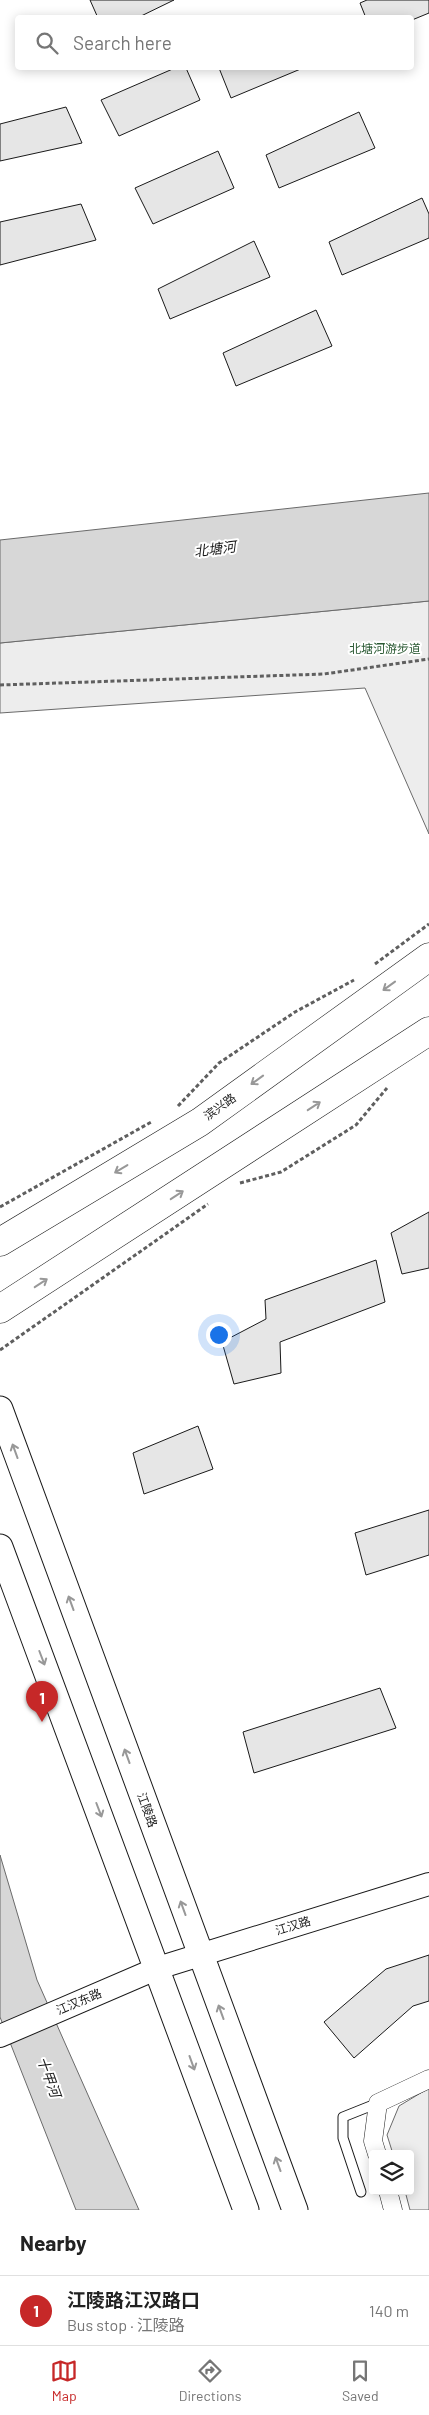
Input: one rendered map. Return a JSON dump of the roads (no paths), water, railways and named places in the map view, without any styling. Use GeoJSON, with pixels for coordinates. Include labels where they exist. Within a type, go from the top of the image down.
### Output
{"type":"FeatureCollection","features":[{"type":"Feature","properties":{"kind":"main road","name":"滨兴路"},"geometry":{"type":"LineString","coordinates":[[0,1242],[200,1122],[429,957]]}},
{"type":"Feature","properties":{"kind":"main road"},"geometry":{"type":"LineString","coordinates":[[0,1309],[429,1031]]}},
{"type":"Feature","properties":{"kind":"main road","name":"江陵路"},"geometry":{"type":"LineString","coordinates":[[0,1409],[295,2210]]}},
{"type":"Feature","properties":{"kind":"main road"},"geometry":{"type":"LineString","coordinates":[[0,1547],[158,1968],[246,2210]]}},
{"type":"Feature","properties":{"kind":"street","name":"江汉路"},"geometry":{"type":"LineString","coordinates":[[158,1968],[429,1884]]}},
{"type":"Feature","properties":{"kind":"street","name":"江汉东路"},"geometry":{"type":"LineString","coordinates":[[0,2036],[158,1968]]}},
{"type":"Feature","properties":{"kind":"street"},"geometry":{"type":"LineString","coordinates":[[375,2150],[373,2141],[378,2103],[429,2079]]}},
{"type":"Feature","properties":{"kind":"street"},"geometry":{"type":"LineString","coordinates":[[389,2195],[393,2210]]}},
{"type":"Feature","properties":{"kind":"lane"},"geometry":{"type":"LineString","coordinates":[[361,2192],[343,2138],[343,2117],[378,2103]]}},
{"type":"Feature","properties":{"kind":"water","name":"北塘河"},"geometry":{"type":"Polygon","coordinates":[[[429,493],[429,601],[0,643],[0,540],[429,493]]]}},
{"type":"Feature","properties":{"kind":"water","name":"十甲河"},"geometry":{"type":"Polygon","coordinates":[[[0,1855],[37,1980],[139,2210],[76,2210],[0,2017],[0,1855]]]}},
{"type":"Feature","properties":{"kind":"place","name":"江陵路江汉路口"},"geometry":{"type":"Point","coordinates":[42,1722]}},
{"type":"Feature","properties":{"kind":"park label","name":"北塘河游步道"},"geometry":{"type":"Point","coordinates":[385,649]}}]}
